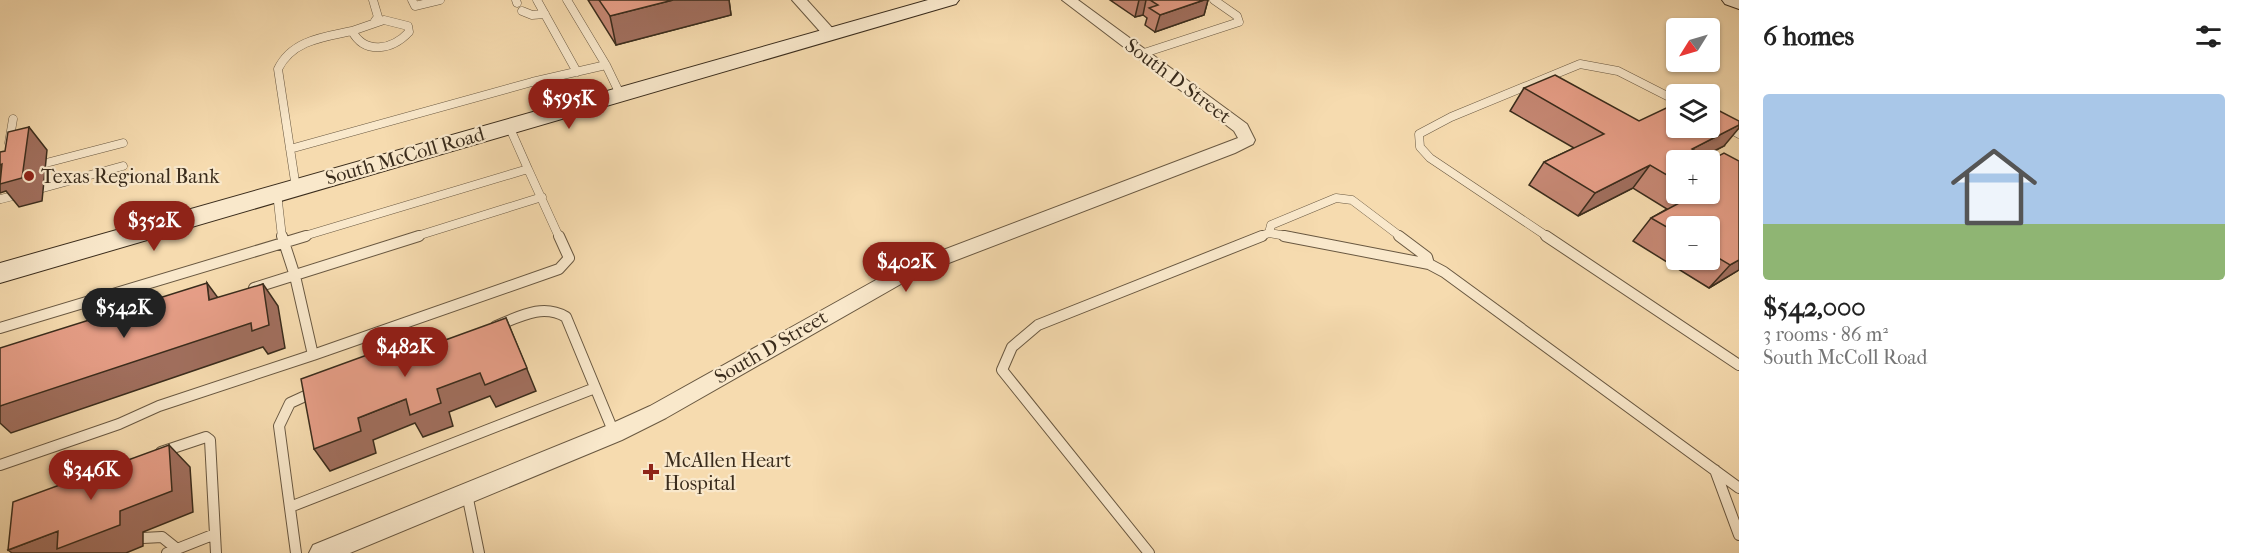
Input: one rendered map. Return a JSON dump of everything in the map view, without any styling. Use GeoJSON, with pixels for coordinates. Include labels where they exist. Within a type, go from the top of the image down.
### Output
{"type":"FeatureCollection","features":[{"type":"Feature","properties":{"kind":"street"},"geometry":{"type":"LineString","coordinates":[[798,0],[830,34]]}},
{"type":"Feature","properties":{"kind":"street","name":"South McColl Road"},"geometry":{"type":"LineString","coordinates":[[0,273],[949,0]]}},
{"type":"Feature","properties":{"kind":"street","name":"South D Street"},"geometry":{"type":"LineString","coordinates":[[322,553],[614,433],[658,412],[908,271],[1247,140],[1241,128],[1070,0]]}},
{"type":"Feature","properties":{"kind":"street"},"geometry":{"type":"LineString","coordinates":[[1732,0],[1739,3]]}},
{"type":"Feature","properties":{"kind":"lane"},"geometry":{"type":"LineString","coordinates":[[375,0],[378,17],[375,21]]}},
{"type":"Feature","properties":{"kind":"lane"},"geometry":{"type":"LineString","coordinates":[[412,0],[415,6],[440,0]]}},
{"type":"Feature","properties":{"kind":"lane"},"geometry":{"type":"LineString","coordinates":[[537,0],[577,72]]}},
{"type":"Feature","properties":{"kind":"lane"},"geometry":{"type":"LineString","coordinates":[[567,0],[606,65],[620,94]]}},
{"type":"Feature","properties":{"kind":"lane"},"geometry":{"type":"LineString","coordinates":[[1141,54],[1239,22],[1238,16],[1214,0]]}},
{"type":"Feature","properties":{"kind":"lane"},"geometry":{"type":"LineString","coordinates":[[522,11],[532,15],[545,14]]}},
{"type":"Feature","properties":{"kind":"lane"},"geometry":{"type":"LineString","coordinates":[[313,355],[295,276],[283,243],[290,149],[278,69],[283,58],[301,46],[375,21],[400,22],[408,26],[409,32],[395,43],[374,47],[364,45],[352,30]]}},
{"type":"Feature","properties":{"kind":"lane"},"geometry":{"type":"LineString","coordinates":[[1666,95],[1616,70],[1596,64],[1580,64],[1419,134],[1420,147],[1430,158],[1739,364]]}},
{"type":"Feature","properties":{"kind":"lane"},"geometry":{"type":"LineString","coordinates":[[290,149],[606,65]]}},
{"type":"Feature","properties":{"kind":"lane"},"geometry":{"type":"LineString","coordinates":[[8,151],[13,118]]}},
{"type":"Feature","properties":{"kind":"lane"},"geometry":{"type":"LineString","coordinates":[[1720,124],[1739,134]]}},
{"type":"Feature","properties":{"kind":"lane"},"geometry":{"type":"LineString","coordinates":[[0,465],[119,424],[159,406],[559,269],[569,258],[509,126]]}},
{"type":"Feature","properties":{"kind":"lane"},"geometry":{"type":"LineString","coordinates":[[46,163],[123,142]]}},
{"type":"Feature","properties":{"kind":"lane"},"geometry":{"type":"LineString","coordinates":[[43,188],[123,166]]}},
{"type":"Feature","properties":{"kind":"lane"},"geometry":{"type":"LineString","coordinates":[[0,328],[528,169]]}},
{"type":"Feature","properties":{"kind":"lane"},"geometry":{"type":"LineString","coordinates":[[1,199],[21,194]]}},
{"type":"Feature","properties":{"kind":"lane"},"geometry":{"type":"LineString","coordinates":[[238,293],[542,197]]}},
{"type":"Feature","properties":{"kind":"lane"},"geometry":{"type":"LineString","coordinates":[[1269,233],[1271,225],[1336,198],[1352,200],[1427,257],[1429,264]]}},
{"type":"Feature","properties":{"kind":"lane"},"geometry":{"type":"LineString","coordinates":[[1149,553],[1002,370],[1012,347],[1038,325],[1269,233],[1429,264],[1444,272],[1739,488]]}},
{"type":"Feature","properties":{"kind":"lane"},"geometry":{"type":"LineString","coordinates":[[490,328],[546,308],[556,309],[566,316],[614,433]]}},
{"type":"Feature","properties":{"kind":"lane"},"geometry":{"type":"LineString","coordinates":[[290,507],[595,388]]}},
{"type":"Feature","properties":{"kind":"lane"},"geometry":{"type":"LineString","coordinates":[[296,553],[279,426],[285,407],[300,397],[322,389]]}},
{"type":"Feature","properties":{"kind":"lane"},"geometry":{"type":"LineString","coordinates":[[154,455],[206,437],[210,440],[216,553]]}},
{"type":"Feature","properties":{"kind":"lane"},"geometry":{"type":"LineString","coordinates":[[1715,470],[1739,535]]}},
{"type":"Feature","properties":{"kind":"lane"},"geometry":{"type":"LineString","coordinates":[[467,494],[480,553]]}},
{"type":"Feature","properties":{"kind":"lane"},"geometry":{"type":"LineString","coordinates":[[143,538],[162,537],[172,551],[215,534]]}},
{"type":"Feature","properties":{"kind":"building"},"geometry":{"type":"Polygon","coordinates":[[[599,0],[673,0],[610,16],[599,0]]]}},
{"type":"Feature","properties":{"kind":"building"},"geometry":{"type":"Polygon","coordinates":[[[1150,0],[1204,0],[1160,15],[1149,8],[1158,5],[1150,0]]]}},
{"type":"Feature","properties":{"kind":"building"},"geometry":{"type":"Polygon","coordinates":[[[1555,75],[1639,121],[1666,108],[1666,138],[1714,138],[1692,149],[1694,150],[1666,150],[1666,174],[1650,165],[1595,193],[1544,162],[1604,134],[1524,88],[1555,75]]]}},
{"type":"Feature","properties":{"kind":"building"},"geometry":{"type":"Polygon","coordinates":[[[1720,111],[1739,121],[1739,125],[1720,135],[1720,111]]]}},
{"type":"Feature","properties":{"kind":"building"},"geometry":{"type":"Polygon","coordinates":[[[29,127],[22,178],[0,184],[2,164],[0,165],[0,152],[5,151],[8,132],[29,127]]]}},
{"type":"Feature","properties":{"kind":"building"},"geometry":{"type":"Polygon","coordinates":[[[1724,153],[1739,161],[1739,260],[1730,265],[1720,259],[1720,216],[1666,216],[1666,227],[1651,218],[1677,204],[1720,204],[1720,155],[1724,153]]]}},
{"type":"Feature","properties":{"kind":"building"},"geometry":{"type":"Polygon","coordinates":[[[207,283],[209,300],[263,284],[269,325],[252,331],[251,323],[0,406],[0,348],[207,283]]]}},
{"type":"Feature","properties":{"kind":"building"},"geometry":{"type":"Polygon","coordinates":[[[506,318],[527,368],[485,385],[480,373],[437,389],[441,403],[410,415],[406,399],[358,418],[361,431],[314,449],[301,379],[422,335],[426,347],[506,318]]]}},
{"type":"Feature","properties":{"kind":"building"},"geometry":{"type":"Polygon","coordinates":[[[169,445],[172,491],[120,511],[120,525],[57,549],[58,531],[8,550],[13,502],[169,445]]]}},
{"type":"Feature","properties":{"kind":"place","name":"Texas Regional Bank"},"geometry":{"type":"Point","coordinates":[29,176]}},
{"type":"Feature","properties":{"kind":"place","name":"McAllen Heart Hospital"},"geometry":{"type":"Point","coordinates":[651,472]}}]}
